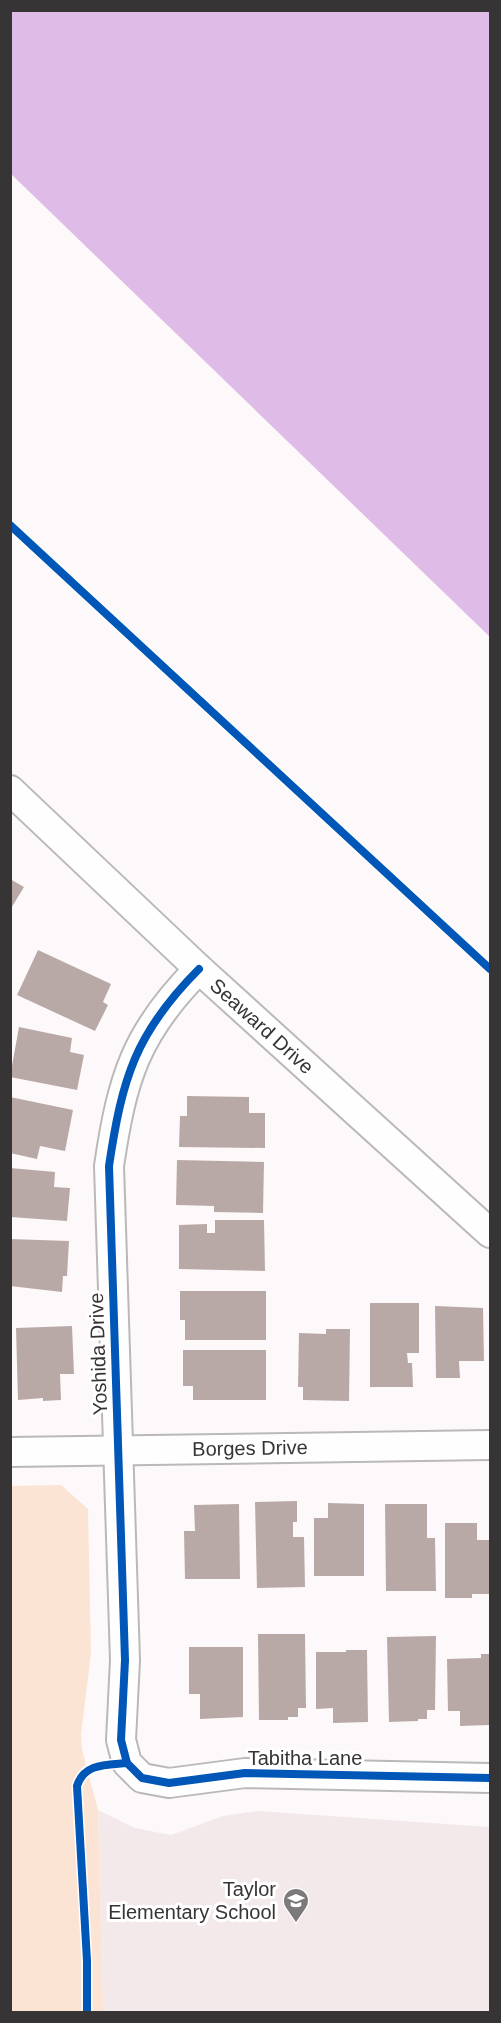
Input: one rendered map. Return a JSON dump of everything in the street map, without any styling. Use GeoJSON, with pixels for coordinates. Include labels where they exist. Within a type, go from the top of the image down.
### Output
{"type":"FeatureCollection","features":[{"type":"Feature","properties":{"kind":"street","name":"Seaward Drive"},"geometry":{"type":"LineString","coordinates":[[10,790],[199,969],[490,1233]]}},
{"type":"Feature","properties":{"kind":"street","name":"Yoshida Drive"},"geometry":{"type":"LineString","coordinates":[[127,1763],[121,1740],[125,1660],[109,1166],[119,1103],[141,1043],[168,999],[199,969]]}},
{"type":"Feature","properties":{"kind":"street","name":"Borges Drive"},"geometry":{"type":"LineString","coordinates":[[10,1452],[490,1445]]}},
{"type":"Feature","properties":{"kind":"street","name":"Tabitha Lane"},"geometry":{"type":"LineString","coordinates":[[127,1763],[141,1778],[170,1783],[245,1773],[490,1778]]}},
{"type":"Feature","properties":{"kind":"shaded area"},"geometry":{"type":"Polygon","coordinates":[[[10,11],[490,11],[490,637],[11,174],[10,11]]]}},
{"type":"Feature","properties":{"kind":"shaded area"},"geometry":{"type":"Polygon","coordinates":[[[61,1485],[88,1509],[91,1653],[81,1735],[82,1750],[98,1810],[103,2012],[11,2012],[11,1486],[61,1485]]]}},
{"type":"Feature","properties":{"kind":"shaded area","name":"Taylor Elementary School"},"geometry":{"type":"Polygon","coordinates":[[[98,1810],[135,1828],[171,1835],[223,1816],[258,1811],[490,1827],[490,2012],[103,2012],[98,1810]]]}},
{"type":"Feature","properties":{"kind":"building"},"geometry":{"type":"Polygon","coordinates":[[[10,879],[24,887],[10,910],[10,879]]]}},
{"type":"Feature","properties":{"kind":"building"},"geometry":{"type":"Polygon","coordinates":[[[38,950],[111,984],[103,1002],[108,1005],[95,1031],[17,995],[38,950]]]}},
{"type":"Feature","properties":{"kind":"building"},"geometry":{"type":"Polygon","coordinates":[[[19,1027],[72,1038],[70,1052],[84,1055],[77,1090],[10,1077],[19,1027]]]}},
{"type":"Feature","properties":{"kind":"building"},"geometry":{"type":"Polygon","coordinates":[[[187,1096],[249,1097],[249,1113],[265,1113],[265,1148],[179,1147],[180,1116],[187,1116],[187,1096]]]}},
{"type":"Feature","properties":{"kind":"building"},"geometry":{"type":"Polygon","coordinates":[[[10,1097],[73,1110],[65,1151],[40,1146],[37,1159],[10,1153],[10,1097]]]}},
{"type":"Feature","properties":{"kind":"building"},"geometry":{"type":"Polygon","coordinates":[[[177,1160],[264,1162],[263,1213],[214,1212],[214,1206],[176,1205],[177,1160]]]}},
{"type":"Feature","properties":{"kind":"building"},"geometry":{"type":"Polygon","coordinates":[[[10,1168],[55,1172],[54,1187],[70,1188],[67,1221],[10,1217],[10,1168]]]}},
{"type":"Feature","properties":{"kind":"building"},"geometry":{"type":"Polygon","coordinates":[[[215,1220],[264,1220],[265,1271],[179,1269],[179,1225],[207,1224],[207,1233],[215,1233],[215,1220]]]}},
{"type":"Feature","properties":{"kind":"building"},"geometry":{"type":"Polygon","coordinates":[[[10,1239],[69,1241],[67,1276],[63,1276],[62,1292],[10,1286],[10,1239]]]}},
{"type":"Feature","properties":{"kind":"building"},"geometry":{"type":"Polygon","coordinates":[[[180,1291],[266,1291],[266,1340],[185,1340],[185,1320],[180,1320],[180,1291]]]}},
{"type":"Feature","properties":{"kind":"building"},"geometry":{"type":"Polygon","coordinates":[[[370,1303],[419,1303],[419,1353],[407,1353],[408,1363],[412,1363],[413,1387],[370,1387],[370,1303]]]}},
{"type":"Feature","properties":{"kind":"building"},"geometry":{"type":"Polygon","coordinates":[[[435,1306],[483,1308],[484,1361],[459,1361],[460,1378],[436,1378],[435,1306]]]}},
{"type":"Feature","properties":{"kind":"building"},"geometry":{"type":"Polygon","coordinates":[[[72,1326],[74,1374],[60,1374],[61,1400],[43,1401],[43,1398],[18,1400],[16,1328],[72,1326]]]}},
{"type":"Feature","properties":{"kind":"building"},"geometry":{"type":"Polygon","coordinates":[[[326,1329],[350,1329],[349,1401],[303,1400],[303,1387],[298,1387],[299,1333],[326,1334],[326,1329]]]}},
{"type":"Feature","properties":{"kind":"building"},"geometry":{"type":"Polygon","coordinates":[[[183,1350],[266,1350],[266,1400],[193,1400],[193,1386],[183,1386],[183,1350]]]}},
{"type":"Feature","properties":{"kind":"building"},"geometry":{"type":"Polygon","coordinates":[[[297,1501],[297,1522],[293,1522],[293,1537],[304,1537],[305,1587],[257,1588],[255,1502],[297,1501]]]}},
{"type":"Feature","properties":{"kind":"building"},"geometry":{"type":"Polygon","coordinates":[[[328,1503],[364,1504],[364,1576],[314,1576],[314,1518],[328,1518],[328,1503]]]}},
{"type":"Feature","properties":{"kind":"building"},"geometry":{"type":"Polygon","coordinates":[[[239,1504],[240,1579],[185,1579],[184,1531],[195,1531],[194,1505],[239,1504]]]}},
{"type":"Feature","properties":{"kind":"building"},"geometry":{"type":"Polygon","coordinates":[[[385,1504],[427,1504],[427,1538],[435,1538],[436,1591],[386,1591],[385,1504]]]}},
{"type":"Feature","properties":{"kind":"building"},"geometry":{"type":"Polygon","coordinates":[[[445,1523],[477,1523],[477,1540],[490,1540],[490,1594],[472,1594],[472,1598],[445,1598],[445,1523]]]}},
{"type":"Feature","properties":{"kind":"building"},"geometry":{"type":"Polygon","coordinates":[[[258,1634],[305,1634],[306,1708],[298,1708],[298,1717],[288,1717],[288,1720],[259,1720],[258,1634]]]}},
{"type":"Feature","properties":{"kind":"building"},"geometry":{"type":"Polygon","coordinates":[[[436,1636],[435,1710],[427,1710],[427,1719],[389,1722],[387,1637],[436,1636]]]}},
{"type":"Feature","properties":{"kind":"building"},"geometry":{"type":"Polygon","coordinates":[[[189,1647],[243,1647],[243,1717],[200,1719],[200,1694],[189,1694],[189,1647]]]}},
{"type":"Feature","properties":{"kind":"building"},"geometry":{"type":"Polygon","coordinates":[[[346,1650],[367,1650],[368,1722],[333,1723],[333,1708],[316,1709],[316,1652],[346,1652],[346,1650]]]}},
{"type":"Feature","properties":{"kind":"building"},"geometry":{"type":"Polygon","coordinates":[[[481,1654],[490,1654],[490,1725],[460,1726],[460,1711],[448,1711],[447,1659],[481,1658],[481,1654]]]}},
{"type":"Feature","properties":{"kind":"cycle path"},"geometry":{"type":"LineString","coordinates":[[10,525],[490,969]]}},
{"type":"Feature","properties":{"kind":"cycle path"},"geometry":{"type":"LineString","coordinates":[[199,969],[177,992],[160,1015],[135,1059],[126,1082],[109,1166],[125,1660],[121,1740],[127,1763],[142,1778],[169,1783],[245,1773],[490,1778]]}},
{"type":"Feature","properties":{"kind":"cycle path"},"geometry":{"type":"LineString","coordinates":[[87,2012],[87,1961],[77,1786],[80,1778],[91,1769],[104,1765],[127,1763]]}},
{"type":"Feature","properties":{"kind":"place","name":"Taylor Elementary School"},"geometry":{"type":"Point","coordinates":[296,1924]}}]}
